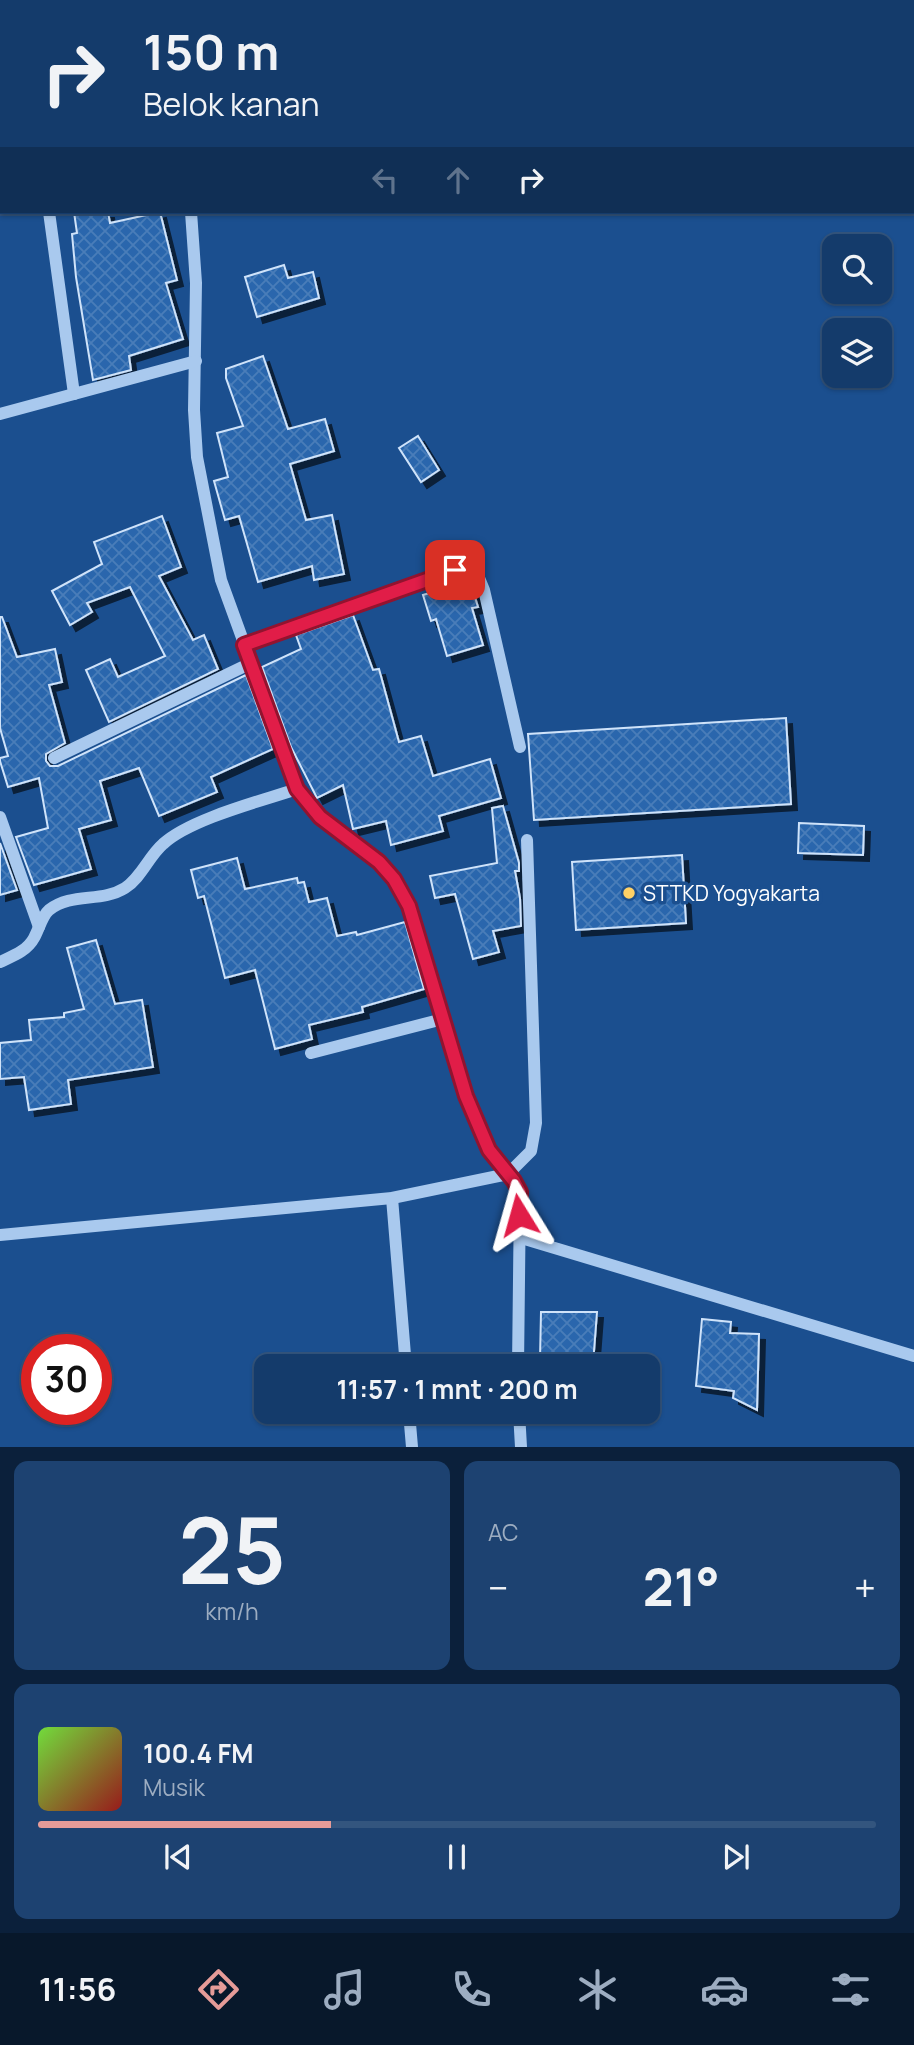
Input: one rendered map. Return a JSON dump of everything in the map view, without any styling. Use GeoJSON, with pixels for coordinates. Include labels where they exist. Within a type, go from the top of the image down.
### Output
{"type":"FeatureCollection","features":[{"type":"Feature","properties":{"kind":"street"},"geometry":{"type":"LineString","coordinates":[[49,214],[74,394]]}},
{"type":"Feature","properties":{"kind":"street"},"geometry":{"type":"LineString","coordinates":[[191,214],[196,283],[194,410],[197,457],[221,580],[297,789],[320,817],[379,862],[394,879],[409,906],[478,1128],[489,1150],[520,1192],[518,1354]]}},
{"type":"Feature","properties":{"kind":"street"},"geometry":{"type":"LineString","coordinates":[[0,414],[196,361]]}},
{"type":"Feature","properties":{"kind":"street"},"geometry":{"type":"LineString","coordinates":[[244,645],[465,568],[477,573],[484,590],[520,747]]}},
{"type":"Feature","properties":{"kind":"street"},"geometry":{"type":"LineString","coordinates":[[54,758],[251,663]]}},
{"type":"Feature","properties":{"kind":"street"},"geometry":{"type":"LineString","coordinates":[[0,962],[23,951],[33,941],[47,912],[69,899],[106,896],[127,887],[164,843],[197,824],[297,789]]}},
{"type":"Feature","properties":{"kind":"street"},"geometry":{"type":"LineString","coordinates":[[0,817],[39,927]]}},
{"type":"Feature","properties":{"kind":"street"},"geometry":{"type":"LineString","coordinates":[[0,1235],[392,1198],[509,1174],[531,1151],[536,1123],[527,840]]}},
{"type":"Feature","properties":{"kind":"street"},"geometry":{"type":"LineString","coordinates":[[311,1053],[443,1019]]}},
{"type":"Feature","properties":{"kind":"street"},"geometry":{"type":"LineString","coordinates":[[392,1198],[405,1354]]}},
{"type":"Feature","properties":{"kind":"street"},"geometry":{"type":"LineString","coordinates":[[518,1237],[914,1356]]}},
{"type":"Feature","properties":{"kind":"street"},"geometry":{"type":"LineString","coordinates":[[410,1424],[412,1447]]}},
{"type":"Feature","properties":{"kind":"street"},"geometry":{"type":"LineString","coordinates":[[520,1424],[521,1447]]}},
{"type":"Feature","properties":{"kind":"building"},"geometry":{"type":"Polygon","coordinates":[[[74,214],[108,214],[110,223],[160,214],[177,280],[166,283],[183,339],[129,356],[131,370],[93,380],[76,277],[72,234],[77,233],[74,214]]]}},
{"type":"Feature","properties":{"kind":"building"},"geometry":{"type":"Polygon","coordinates":[[[284,265],[288,278],[313,272],[319,298],[257,317],[245,277],[284,265]]]}},
{"type":"Feature","properties":{"kind":"building"},"geometry":{"type":"Polygon","coordinates":[[[263,356],[288,429],[325,419],[334,451],[290,464],[306,520],[332,515],[344,574],[314,580],[312,566],[258,582],[239,516],[225,520],[214,481],[228,477],[217,433],[243,426],[226,378],[226,369],[263,356]]]}},
{"type":"Feature","properties":{"kind":"building"},"geometry":{"type":"Polygon","coordinates":[[[418,436],[439,470],[421,482],[399,448],[418,436]]]}},
{"type":"Feature","properties":{"kind":"building"},"geometry":{"type":"Polygon","coordinates":[[[162,516],[181,567],[159,576],[193,640],[204,635],[218,669],[109,722],[86,670],[110,659],[118,677],[165,656],[130,587],[87,603],[92,612],[70,625],[52,591],[102,564],[94,542],[162,516]]]}},
{"type":"Feature","properties":{"kind":"building"},"geometry":{"type":"Polygon","coordinates":[[[470,581],[478,607],[472,608],[483,645],[447,656],[436,619],[431,621],[423,595],[470,581]]]}},
{"type":"Feature","properties":{"kind":"building"},"geometry":{"type":"Polygon","coordinates":[[[353,615],[373,670],[379,669],[399,742],[421,736],[433,776],[490,759],[501,798],[439,816],[443,831],[391,845],[386,821],[353,829],[343,785],[317,798],[291,747],[262,667],[301,649],[296,635],[353,615]]]}},
{"type":"Feature","properties":{"kind":"building"},"geometry":{"type":"Polygon","coordinates":[[[0,617],[17,657],[55,649],[62,682],[49,685],[65,743],[46,754],[46,761],[50,766],[58,766],[246,675],[273,749],[211,777],[217,792],[159,816],[139,768],[100,781],[111,820],[79,829],[91,869],[34,885],[16,837],[48,828],[39,778],[8,787],[0,761],[0,758],[8,756],[0,728],[0,617]]]}},
{"type":"Feature","properties":{"kind":"building"},"geometry":{"type":"Polygon","coordinates":[[[786,718],[791,804],[534,820],[528,734],[786,718]]]}},
{"type":"Feature","properties":{"kind":"building"},"geometry":{"type":"Polygon","coordinates":[[[503,806],[519,863],[519,871],[515,871],[521,926],[493,931],[499,952],[473,959],[455,894],[435,898],[430,876],[497,863],[492,808],[503,806]]]}},
{"type":"Feature","properties":{"kind":"building"},"geometry":{"type":"Polygon","coordinates":[[[799,823],[864,826],[863,855],[798,853],[799,823]]]}},
{"type":"Feature","properties":{"kind":"building"},"geometry":{"type":"Polygon","coordinates":[[[0,843],[17,890],[0,895],[0,843]]]}},
{"type":"Feature","properties":{"kind":"building","name":"STTKD Yogyakarta"},"geometry":{"type":"Polygon","coordinates":[[[682,855],[686,923],[576,930],[572,862],[682,855]]]}},
{"type":"Feature","properties":{"kind":"building"},"geometry":{"type":"Polygon","coordinates":[[[237,858],[245,889],[297,878],[298,883],[304,882],[309,902],[327,898],[337,936],[356,932],[357,935],[405,922],[424,989],[362,1007],[363,1012],[309,1025],[312,1039],[275,1049],[255,970],[225,978],[204,896],[198,898],[191,870],[237,858]]]}},
{"type":"Feature","properties":{"kind":"building"},"geometry":{"type":"Polygon","coordinates":[[[96,940],[115,1004],[142,1000],[153,1067],[68,1080],[71,1104],[29,1110],[24,1077],[0,1079],[0,1043],[31,1040],[29,1020],[64,1017],[64,1013],[84,1009],[67,948],[96,940]]]}},
{"type":"Feature","properties":{"kind":"building"},"geometry":{"type":"Polygon","coordinates":[[[541,1312],[597,1312],[594,1354],[540,1354],[541,1312]]]}},
{"type":"Feature","properties":{"kind":"building"},"geometry":{"type":"Polygon","coordinates":[[[702,1319],[731,1322],[730,1333],[759,1334],[757,1410],[733,1398],[734,1391],[696,1386],[702,1319]]]}},
{"type":"Feature","properties":{"kind":"place","name":"STTKD Yogyakarta"},"geometry":{"type":"Point","coordinates":[629,893]}},
{"type":"Feature","properties":{"kind":"route"},"geometry":{"type":"LineString","coordinates":[[455,570],[244,645],[297,789],[320,817],[379,862],[394,879],[409,906],[466,1096],[489,1150],[520,1192],[519,1215]]}}]}
